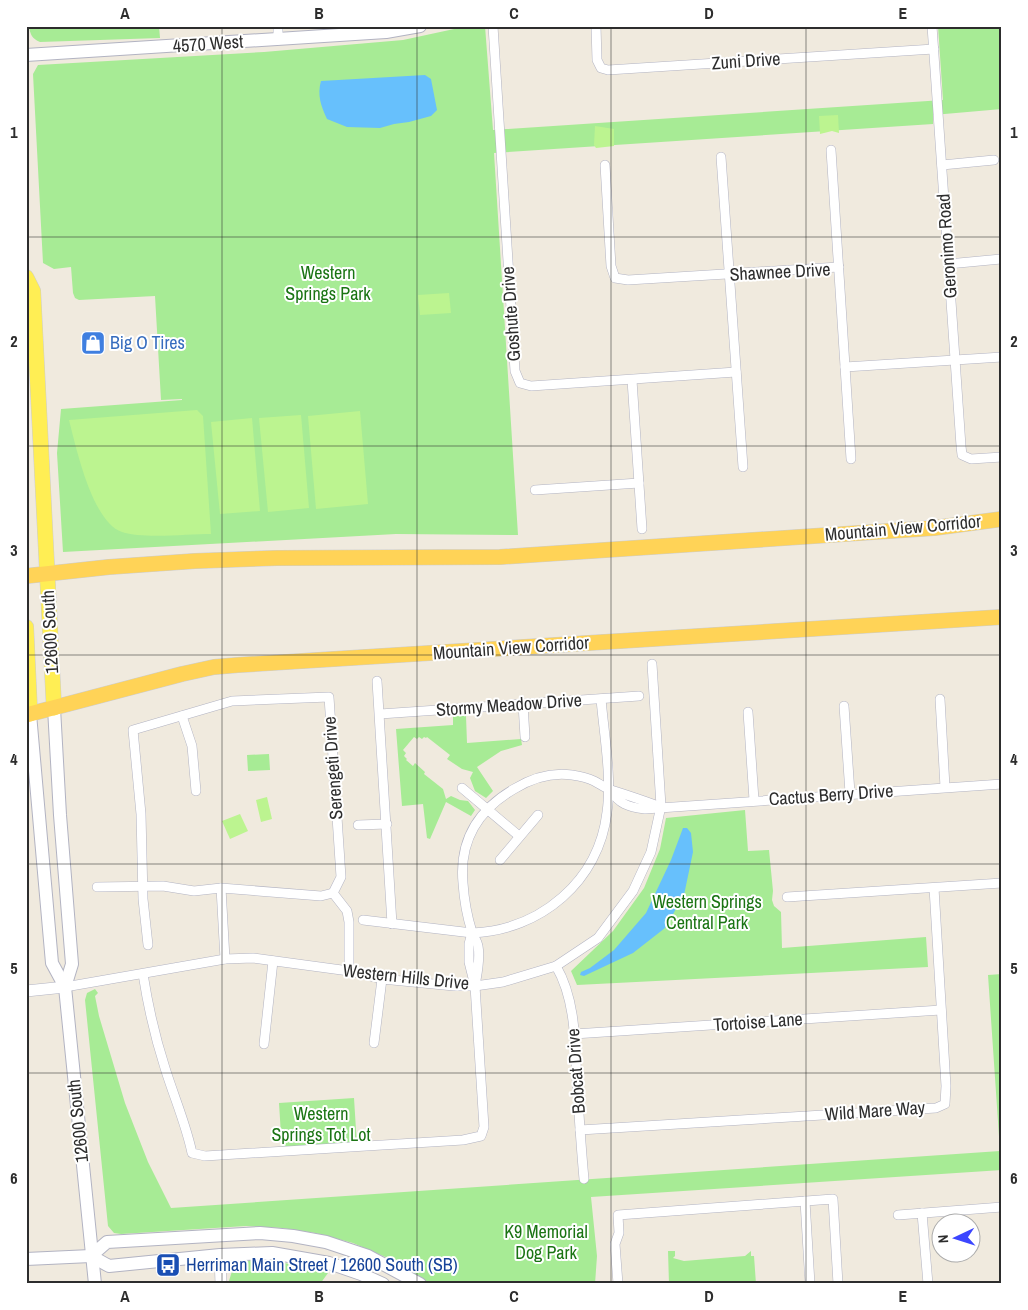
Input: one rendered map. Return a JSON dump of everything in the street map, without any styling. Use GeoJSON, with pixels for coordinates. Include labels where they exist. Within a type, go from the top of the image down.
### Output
{"type":"FeatureCollection","features":[{"type":"Feature","properties":{"kind":"highway","name":"Mountain View Corridor"},"geometry":{"type":"LineString","coordinates":[[26,576],[109,567],[225,559],[500,557],[934,528],[1002,519]]}},
{"type":"Feature","properties":{"kind":"highway","name":"Mountain View Corridor"},"geometry":{"type":"LineString","coordinates":[[28,715],[182,674],[238,665],[1002,618]]}},
{"type":"Feature","properties":{"kind":"main road","name":"4570 West"},"geometry":{"type":"LineString","coordinates":[[26,55],[278,40],[386,32],[420,26]]}},
{"type":"Feature","properties":{"kind":"main road","name":"12600 South"},"geometry":{"type":"LineString","coordinates":[[26,277],[33,291],[60,816],[72,964],[65,987]]}},
{"type":"Feature","properties":{"kind":"main road","name":"12600 South"},"geometry":{"type":"LineString","coordinates":[[26,628],[28,715],[52,962],[65,987],[95,1284]]}},
{"type":"Feature","properties":{"kind":"main road"},"geometry":{"type":"LineString","coordinates":[[91,1256],[107,1242],[260,1232],[293,1236],[347,1248],[368,1256],[420,1284]]}},
{"type":"Feature","properties":{"kind":"main road"},"geometry":{"type":"LineString","coordinates":[[26,1259],[91,1256],[109,1266],[220,1255],[272,1253],[329,1263],[383,1284]]}},
{"type":"Feature","properties":{"kind":"street"},"geometry":{"type":"LineString","coordinates":[[278,26],[278,40]]}},
{"type":"Feature","properties":{"kind":"street","name":"Goshute Drive"},"geometry":{"type":"LineString","coordinates":[[493,26],[515,371],[520,383],[531,386],[736,372]]}},
{"type":"Feature","properties":{"kind":"street","name":"Zuni Drive"},"geometry":{"type":"LineString","coordinates":[[596,26],[597,60],[601,68],[608,70],[934,49]]}},
{"type":"Feature","properties":{"kind":"street","name":"Geronimo Road"},"geometry":{"type":"LineString","coordinates":[[932,26],[962,456],[971,460],[1002,457]]}},
{"type":"Feature","properties":{"kind":"street"},"geometry":{"type":"LineString","coordinates":[[831,150],[839,267]]}},
{"type":"Feature","properties":{"kind":"street"},"geometry":{"type":"LineString","coordinates":[[721,157],[742,468]]}},
{"type":"Feature","properties":{"kind":"street"},"geometry":{"type":"LineString","coordinates":[[942,165],[994,160]]}},
{"type":"Feature","properties":{"kind":"street","name":"Shawnee Drive"},"geometry":{"type":"LineString","coordinates":[[604,165],[611,266],[614,278],[628,280],[839,267],[851,459]]}},
{"type":"Feature","properties":{"kind":"street"},"geometry":{"type":"LineString","coordinates":[[948,264],[1001,259]]}},
{"type":"Feature","properties":{"kind":"street"},"geometry":{"type":"LineString","coordinates":[[845,367],[1002,357]]}},
{"type":"Feature","properties":{"kind":"street"},"geometry":{"type":"LineString","coordinates":[[632,380],[642,529]]}},
{"type":"Feature","properties":{"kind":"street"},"geometry":{"type":"LineString","coordinates":[[535,490],[639,483]]}},
{"type":"Feature","properties":{"kind":"street","name":"Western Hills Drive"},"geometry":{"type":"LineString","coordinates":[[65,987],[225,959],[253,958],[349,972],[382,979],[454,986],[475,986],[503,982],[556,966],[598,938],[633,891],[651,852],[660,806],[652,664]]}},
{"type":"Feature","properties":{"kind":"street"},"geometry":{"type":"LineString","coordinates":[[377,681],[392,924]]}},
{"type":"Feature","properties":{"kind":"street","name":"Stormy Meadow Drive"},"geometry":{"type":"LineString","coordinates":[[380,714],[639,696]]}},
{"type":"Feature","properties":{"kind":"street","name":"Serengeti Drive"},"geometry":{"type":"LineString","coordinates":[[142,886],[141,813],[133,730],[232,701],[328,697],[341,877],[333,892]]}},
{"type":"Feature","properties":{"kind":"street"},"geometry":{"type":"LineString","coordinates":[[940,698],[944,787]]}},
{"type":"Feature","properties":{"kind":"street"},"geometry":{"type":"LineString","coordinates":[[363,920],[472,934],[484,933],[507,928],[530,919],[551,908],[572,890],[587,868],[600,843],[608,813],[609,790],[601,699]]}},
{"type":"Feature","properties":{"kind":"street"},"geometry":{"type":"LineString","coordinates":[[522,704],[525,736]]}},
{"type":"Feature","properties":{"kind":"street"},"geometry":{"type":"LineString","coordinates":[[844,706],[850,794]]}},
{"type":"Feature","properties":{"kind":"street"},"geometry":{"type":"LineString","coordinates":[[748,712],[754,800]]}},
{"type":"Feature","properties":{"kind":"street"},"geometry":{"type":"LineString","coordinates":[[182,716],[191,739],[196,791]]}},
{"type":"Feature","properties":{"kind":"street"},"geometry":{"type":"LineString","coordinates":[[143,974],[150,1012],[165,1067],[187,1130],[192,1153],[205,1156],[463,1140],[481,1136],[484,1127],[475,986],[469,962],[469,944],[472,934],[463,882],[463,861],[467,839],[486,808],[502,795],[528,780],[551,775],[571,775],[593,780],[609,790]]}},
{"type":"Feature","properties":{"kind":"street","name":"Cactus Berry Drive"},"geometry":{"type":"LineString","coordinates":[[609,790],[660,806],[681,807],[754,800],[1002,784]]}},
{"type":"Feature","properties":{"kind":"street"},"geometry":{"type":"LineString","coordinates":[[462,788],[519,836]]}},
{"type":"Feature","properties":{"kind":"street"},"geometry":{"type":"LineString","coordinates":[[500,860],[538,816]]}},
{"type":"Feature","properties":{"kind":"street"},"geometry":{"type":"LineString","coordinates":[[358,824],[386,824]]}},
{"type":"Feature","properties":{"kind":"street"},"geometry":{"type":"LineString","coordinates":[[787,896],[1002,883]]}},
{"type":"Feature","properties":{"kind":"street"},"geometry":{"type":"LineString","coordinates":[[142,886],[144,921],[148,945]]}},
{"type":"Feature","properties":{"kind":"street"},"geometry":{"type":"LineString","coordinates":[[97,887],[172,887],[194,891],[221,888],[321,896],[333,892],[347,911],[349,922],[349,972]]}},
{"type":"Feature","properties":{"kind":"street"},"geometry":{"type":"LineString","coordinates":[[221,888],[225,959]]}},
{"type":"Feature","properties":{"kind":"street","name":"Wild Mare Way"},"geometry":{"type":"LineString","coordinates":[[580,1130],[936,1108],[945,1104],[946,1086],[934,888]]}},
{"type":"Feature","properties":{"kind":"street"},"geometry":{"type":"LineString","coordinates":[[264,1044],[273,961]]}},
{"type":"Feature","properties":{"kind":"street","name":"Bobcat Drive"},"geometry":{"type":"LineString","coordinates":[[556,966],[561,974],[570,1001],[584,1179]]}},
{"type":"Feature","properties":{"kind":"street"},"geometry":{"type":"LineString","coordinates":[[374,1043],[382,979]]}},
{"type":"Feature","properties":{"kind":"street"},"geometry":{"type":"LineString","coordinates":[[26,991],[65,987]]}},
{"type":"Feature","properties":{"kind":"street","name":"Tortoise Lane"},"geometry":{"type":"LineString","coordinates":[[574,1034],[941,1010]]}},
{"type":"Feature","properties":{"kind":"street"},"geometry":{"type":"LineString","coordinates":[[618,1284],[615,1244],[619,1232],[618,1216],[833,1199],[838,1284]]}},
{"type":"Feature","properties":{"kind":"street"},"geometry":{"type":"LineString","coordinates":[[805,1201],[810,1284]]}},
{"type":"Feature","properties":{"kind":"street"},"geometry":{"type":"LineString","coordinates":[[898,1214],[1002,1207]]}},
{"type":"Feature","properties":{"kind":"street"},"geometry":{"type":"LineString","coordinates":[[922,1213],[928,1284]]}},
{"type":"Feature","properties":{"kind":"street"},"geometry":{"type":"LineString","coordinates":[[220,1255],[221,1284]]}},
{"type":"Feature","properties":{"kind":"green space"},"geometry":{"type":"Polygon","coordinates":[[[29,26],[159,26],[160,38],[40,42],[32,36],[29,26]]]}},
{"type":"Feature","properties":{"kind":"green space","name":"Western Springs Park"},"geometry":{"type":"Polygon","coordinates":[[[468,26],[485,26],[493,130],[943,100],[938,26],[1002,26],[1002,109],[933,115],[933,124],[494,153],[518,535],[396,534],[63,552],[57,453],[61,409],[182,399],[161,400],[155,296],[79,300],[75,298],[73,293],[71,267],[54,269],[43,263],[33,74],[38,65],[264,52],[403,40],[468,26]]]}},
{"type":"Feature","properties":{"kind":"green space"},"geometry":{"type":"Polygon","coordinates":[[[838,115],[839,133],[832,131],[820,134],[819,116],[838,115]]]}},
{"type":"Feature","properties":{"kind":"green space"},"geometry":{"type":"Polygon","coordinates":[[[595,126],[614,129],[614,146],[596,148],[594,145],[595,126]]]}},
{"type":"Feature","properties":{"kind":"green space"},"geometry":{"type":"Polygon","coordinates":[[[449,293],[451,313],[420,315],[418,295],[449,293]]]}},
{"type":"Feature","properties":{"kind":"green space"},"geometry":{"type":"Polygon","coordinates":[[[197,410],[203,416],[211,534],[141,535],[122,532],[111,525],[102,514],[87,482],[69,420],[197,410]]]}},
{"type":"Feature","properties":{"kind":"green space"},"geometry":{"type":"Polygon","coordinates":[[[360,411],[368,504],[316,509],[308,416],[360,411]]]}},
{"type":"Feature","properties":{"kind":"green space"},"geometry":{"type":"Polygon","coordinates":[[[301,415],[309,508],[268,512],[259,418],[301,415]]]}},
{"type":"Feature","properties":{"kind":"green space"},"geometry":{"type":"Polygon","coordinates":[[[252,418],[260,511],[220,514],[211,422],[252,418]]]}},
{"type":"Feature","properties":{"kind":"green space"},"geometry":{"type":"Polygon","coordinates":[[[453,716],[466,716],[467,743],[521,739],[522,745],[501,751],[477,767],[493,791],[486,798],[475,791],[470,778],[473,772],[462,769],[447,759],[450,755],[427,737],[422,739],[419,737],[417,739],[414,737],[403,750],[406,753],[404,756],[406,760],[413,766],[415,763],[425,772],[424,774],[443,789],[446,799],[451,796],[468,801],[475,810],[471,816],[446,802],[430,839],[427,838],[423,804],[402,806],[396,729],[453,725],[453,716]]]}},
{"type":"Feature","properties":{"kind":"green space"},"geometry":{"type":"Polygon","coordinates":[[[269,754],[270,770],[248,771],[247,755],[269,754]]]}},
{"type":"Feature","properties":{"kind":"green space"},"geometry":{"type":"Polygon","coordinates":[[[267,797],[272,819],[261,822],[256,800],[267,797]]]}},
{"type":"Feature","properties":{"kind":"green space","name":"Western Springs Central Park"},"geometry":{"type":"Polygon","coordinates":[[[745,810],[748,851],[769,850],[773,891],[772,900],[774,906],[781,912],[782,948],[926,937],[928,967],[577,985],[571,971],[613,931],[644,888],[660,849],[666,818],[745,810]]]}},
{"type":"Feature","properties":{"kind":"green space"},"geometry":{"type":"Polygon","coordinates":[[[240,814],[248,831],[230,839],[222,821],[240,814]]]}},
{"type":"Feature","properties":{"kind":"green space","name":"K9 Memorial Dog Park"},"geometry":{"type":"Polygon","coordinates":[[[1002,974],[1002,1170],[591,1197],[597,1256],[595,1284],[431,1284],[390,1259],[353,1243],[315,1233],[282,1228],[246,1226],[121,1234],[114,1233],[108,1226],[85,1000],[87,993],[95,989],[98,993],[95,996],[99,1016],[125,1103],[148,1162],[171,1208],[1000,1151],[988,975],[1002,974]]]}},
{"type":"Feature","properties":{"kind":"green space","name":"Western Springs Tot Lot"},"geometry":{"type":"Polygon","coordinates":[[[354,1098],[357,1146],[282,1151],[279,1103],[354,1098]]]}},
{"type":"Feature","properties":{"kind":"green space"},"geometry":{"type":"Polygon","coordinates":[[[668,1251],[675,1251],[673,1258],[684,1261],[745,1256],[751,1251],[751,1256],[754,1256],[756,1284],[669,1284],[668,1251]]]}},
{"type":"Feature","properties":{"kind":"green space"},"geometry":{"type":"Polygon","coordinates":[[[252,1259],[272,1260],[328,1273],[320,1284],[228,1284],[233,1268],[252,1259]]]}},
{"type":"Feature","properties":{"kind":"water"},"geometry":{"type":"Polygon","coordinates":[[[425,75],[431,79],[437,110],[431,116],[380,128],[347,127],[327,119],[321,105],[319,91],[321,81],[425,75]]]}},
{"type":"Feature","properties":{"kind":"water"},"geometry":{"type":"Polygon","coordinates":[[[683,828],[687,828],[691,833],[693,852],[684,895],[665,928],[633,953],[584,976],[580,975],[581,972],[590,968],[614,950],[646,913],[671,860],[683,828]]]}},
{"type":"Feature","properties":{"kind":"place","name":"Big O Tires"},"geometry":{"type":"Point","coordinates":[93,343]}},
{"type":"Feature","properties":{"kind":"place","name":"Herriman Main Street / 12600 South (SB)"},"geometry":{"type":"Point","coordinates":[168,1265]}}]}
